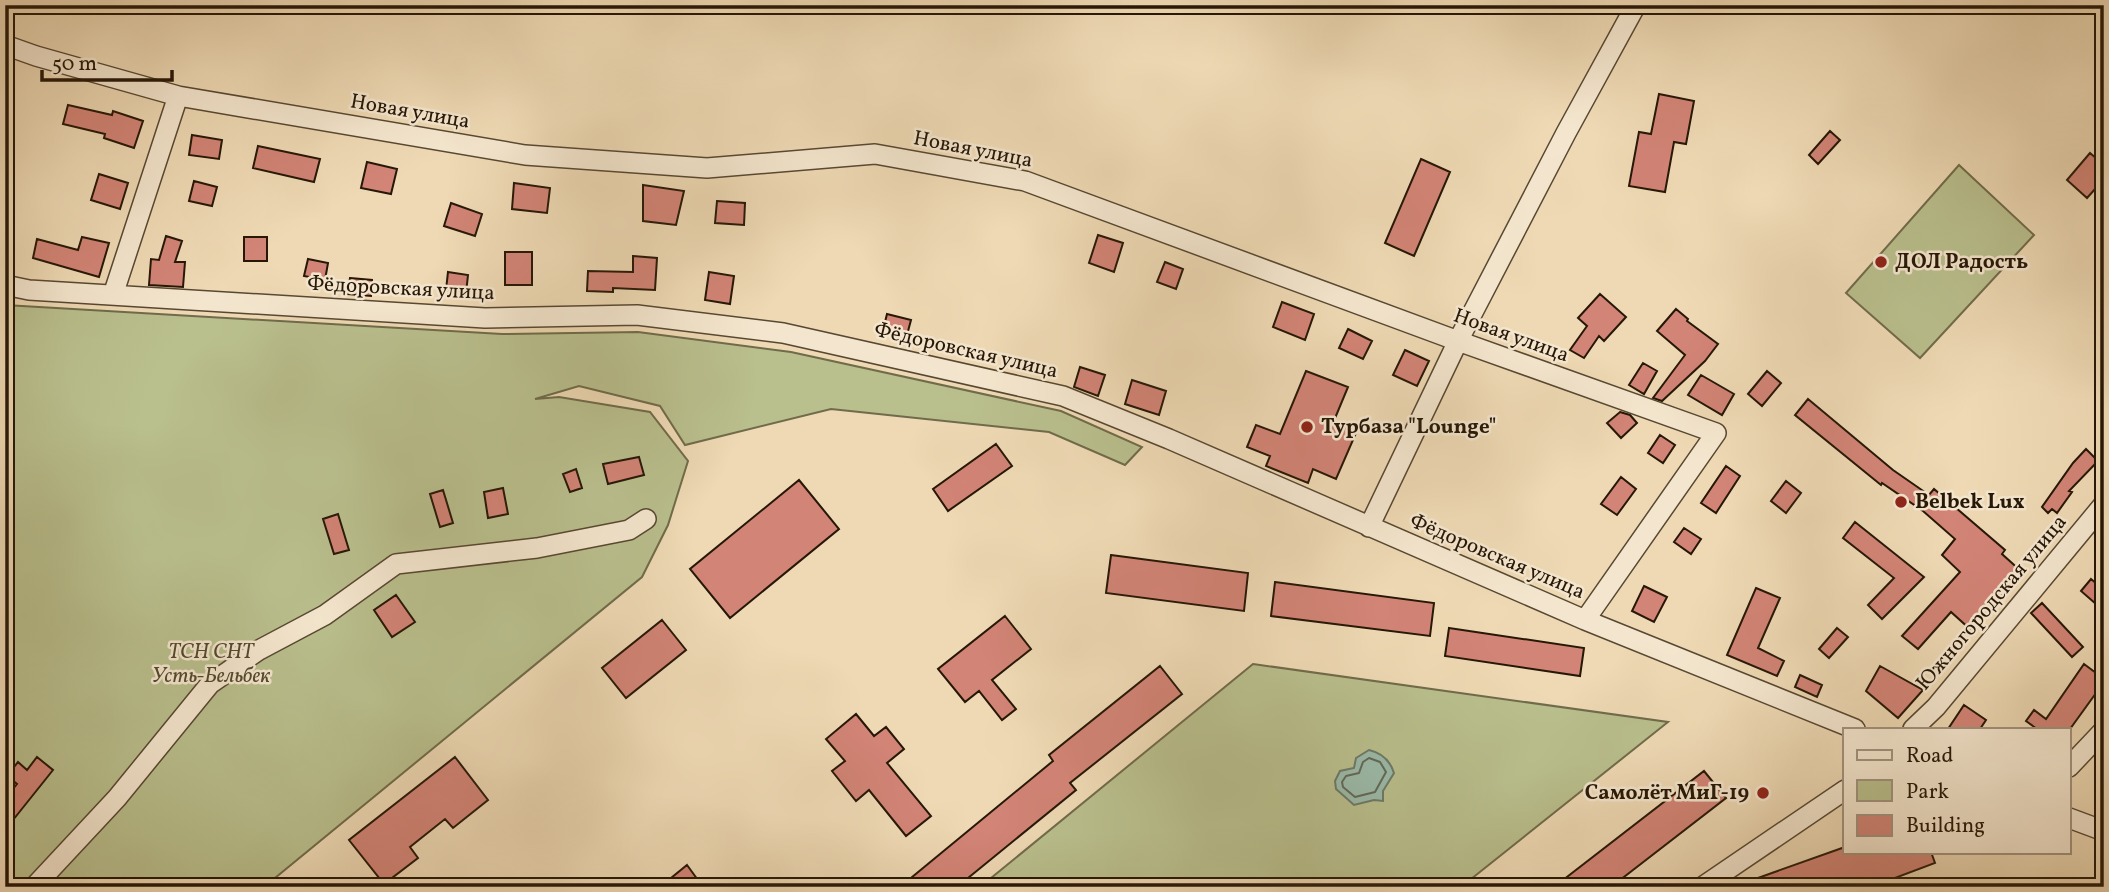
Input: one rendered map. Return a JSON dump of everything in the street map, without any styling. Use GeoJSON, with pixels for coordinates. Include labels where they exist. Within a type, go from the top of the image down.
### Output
{"type":"FeatureCollection","features":[{"type":"Feature","properties":{"kind":"street"},"geometry":{"type":"LineString","coordinates":[[1369,527],[1458,341],[1636,5]]}},
{"type":"Feature","properties":{"kind":"street","name":"Новая улица"},"geometry":{"type":"LineString","coordinates":[[5,45],[178,96],[525,155],[707,168],[875,154],[1025,181],[1716,433],[1585,620]]}},
{"type":"Feature","properties":{"kind":"street"},"geometry":{"type":"LineString","coordinates":[[113,295],[178,96]]}},
{"type":"Feature","properties":{"kind":"street","name":"Фёдоровская улица"},"geometry":{"type":"LineString","coordinates":[[5,285],[29,290],[485,318],[637,315],[783,332],[1063,396],[1585,620],[1853,728]]}},
{"type":"Feature","properties":{"kind":"street","name":"Южногородская улица"},"geometry":{"type":"LineString","coordinates":[[1914,728],[1936,707],[2104,503]]}},
{"type":"Feature","properties":{"kind":"street"},"geometry":{"type":"LineString","coordinates":[[34,887],[117,798],[210,684],[258,650],[325,615],[397,564],[537,548],[629,530],[646,519]]}},
{"type":"Feature","properties":{"kind":"street"},"geometry":{"type":"LineString","coordinates":[[2070,766],[2104,730]]}},
{"type":"Feature","properties":{"kind":"street"},"geometry":{"type":"LineString","coordinates":[[1702,887],[1843,791]]}},
{"type":"Feature","properties":{"kind":"street"},"geometry":{"type":"LineString","coordinates":[[2070,818],[2104,831]]}},
{"type":"Feature","properties":{"kind":"green space"},"geometry":{"type":"Polygon","coordinates":[[[1959,165],[2034,235],[1920,358],[1846,293],[1959,165]]]}},
{"type":"Feature","properties":{"kind":"green space","name":"ТСН СНТ Усть-Бельбек"},"geometry":{"type":"Polygon","coordinates":[[[5,305],[502,334],[638,332],[791,352],[1061,411],[1142,447],[1125,465],[1049,432],[831,409],[685,445],[660,406],[579,386],[535,399],[559,397],[650,412],[688,461],[668,525],[642,577],[264,887],[5,887],[5,305]]]}},
{"type":"Feature","properties":{"kind":"green space"},"geometry":{"type":"Polygon","coordinates":[[[1253,664],[1668,722],[1461,887],[980,887],[1253,664]]]}},
{"type":"Feature","properties":{"kind":"water"},"geometry":{"type":"Polygon","coordinates":[[[1369,750],[1385,758],[1394,773],[1383,791],[1383,801],[1374,800],[1354,805],[1336,789],[1335,781],[1340,771],[1354,768],[1356,758],[1369,750]]]}},
{"type":"Feature","properties":{"kind":"building"},"geometry":{"type":"Polygon","coordinates":[[[1659,94],[1694,101],[1686,144],[1674,142],[1665,192],[1629,186],[1639,132],[1651,134],[1659,94]]]}},
{"type":"Feature","properties":{"kind":"building"},"geometry":{"type":"Polygon","coordinates":[[[68,105],[112,115],[113,111],[143,121],[134,148],[104,138],[105,134],[63,124],[68,105]]]}},
{"type":"Feature","properties":{"kind":"building"},"geometry":{"type":"Polygon","coordinates":[[[1830,131],[1840,140],[1818,164],[1809,155],[1830,131]]]}},
{"type":"Feature","properties":{"kind":"building"},"geometry":{"type":"Polygon","coordinates":[[[192,135],[222,140],[219,159],[189,155],[192,135]]]}},
{"type":"Feature","properties":{"kind":"building"},"geometry":{"type":"Polygon","coordinates":[[[258,146],[320,159],[314,182],[253,168],[258,146]]]}},
{"type":"Feature","properties":{"kind":"building"},"geometry":{"type":"Polygon","coordinates":[[[2090,153],[2104,165],[2104,179],[2087,198],[2067,180],[2090,153]]]}},
{"type":"Feature","properties":{"kind":"building"},"geometry":{"type":"Polygon","coordinates":[[[1421,159],[1450,172],[1414,256],[1385,243],[1421,159]]]}},
{"type":"Feature","properties":{"kind":"building"},"geometry":{"type":"Polygon","coordinates":[[[367,162],[397,169],[391,194],[361,188],[367,162]]]}},
{"type":"Feature","properties":{"kind":"building"},"geometry":{"type":"Polygon","coordinates":[[[99,174],[128,183],[120,209],[91,200],[99,174]]]}},
{"type":"Feature","properties":{"kind":"building"},"geometry":{"type":"Polygon","coordinates":[[[194,181],[217,187],[212,206],[189,201],[194,181]]]}},
{"type":"Feature","properties":{"kind":"building"},"geometry":{"type":"Polygon","coordinates":[[[514,183],[550,188],[547,213],[512,209],[514,183]]]}},
{"type":"Feature","properties":{"kind":"building"},"geometry":{"type":"Polygon","coordinates":[[[643,185],[684,191],[676,225],[643,221],[643,185]]]}},
{"type":"Feature","properties":{"kind":"building"},"geometry":{"type":"Polygon","coordinates":[[[717,201],[745,203],[744,225],[715,223],[717,201]]]}},
{"type":"Feature","properties":{"kind":"building"},"geometry":{"type":"Polygon","coordinates":[[[451,203],[482,214],[475,236],[444,226],[451,203]]]}},
{"type":"Feature","properties":{"kind":"building"},"geometry":{"type":"Polygon","coordinates":[[[1098,235],[1123,243],[1114,272],[1089,263],[1098,235]]]}},
{"type":"Feature","properties":{"kind":"building"},"geometry":{"type":"Polygon","coordinates":[[[166,236],[182,241],[175,262],[185,262],[183,287],[149,285],[151,259],[159,260],[166,236]]]}},
{"type":"Feature","properties":{"kind":"building"},"geometry":{"type":"Polygon","coordinates":[[[82,237],[109,243],[99,277],[33,258],[37,239],[78,250],[82,237]]]}},
{"type":"Feature","properties":{"kind":"building"},"geometry":{"type":"Polygon","coordinates":[[[244,237],[267,237],[267,261],[244,261],[244,237]]]}},
{"type":"Feature","properties":{"kind":"building"},"geometry":{"type":"Polygon","coordinates":[[[505,252],[532,252],[532,285],[505,285],[505,252]]]}},
{"type":"Feature","properties":{"kind":"building"},"geometry":{"type":"Polygon","coordinates":[[[633,256],[657,258],[655,290],[613,288],[613,292],[587,291],[588,271],[633,272],[633,256]]]}},
{"type":"Feature","properties":{"kind":"building"},"geometry":{"type":"Polygon","coordinates":[[[308,259],[328,263],[325,280],[304,276],[308,259]]]}},
{"type":"Feature","properties":{"kind":"building"},"geometry":{"type":"Polygon","coordinates":[[[1165,262],[1183,269],[1176,289],[1157,282],[1165,262]]]}},
{"type":"Feature","properties":{"kind":"building"},"geometry":{"type":"Polygon","coordinates":[[[448,272],[468,275],[466,293],[446,290],[448,272]]]}},
{"type":"Feature","properties":{"kind":"building"},"geometry":{"type":"Polygon","coordinates":[[[709,272],[734,276],[730,304],[705,300],[709,272]]]}},
{"type":"Feature","properties":{"kind":"building"},"geometry":{"type":"Polygon","coordinates":[[[350,278],[372,280],[371,296],[348,294],[350,278]]]}},
{"type":"Feature","properties":{"kind":"building"},"geometry":{"type":"Polygon","coordinates":[[[1600,294],[1626,317],[1604,341],[1599,336],[1584,358],[1570,350],[1587,326],[1578,318],[1600,294]]]}},
{"type":"Feature","properties":{"kind":"building"},"geometry":{"type":"Polygon","coordinates":[[[1282,302],[1314,314],[1305,340],[1273,327],[1282,302]]]}},
{"type":"Feature","properties":{"kind":"building"},"geometry":{"type":"Polygon","coordinates":[[[1676,309],[1687,321],[1718,344],[1705,361],[1662,401],[1653,398],[1685,355],[1657,331],[1676,309]]]}},
{"type":"Feature","properties":{"kind":"building"},"geometry":{"type":"Polygon","coordinates":[[[887,314],[911,320],[907,335],[883,330],[887,314]]]}},
{"type":"Feature","properties":{"kind":"building"},"geometry":{"type":"Polygon","coordinates":[[[1348,329],[1372,341],[1363,359],[1339,348],[1348,329]]]}},
{"type":"Feature","properties":{"kind":"building"},"geometry":{"type":"Polygon","coordinates":[[[1405,350],[1429,361],[1417,386],[1393,375],[1405,350]]]}},
{"type":"Feature","properties":{"kind":"building"},"geometry":{"type":"Polygon","coordinates":[[[1643,363],[1657,371],[1644,394],[1629,385],[1643,363]]]}},
{"type":"Feature","properties":{"kind":"building"},"geometry":{"type":"Polygon","coordinates":[[[1080,367],[1105,375],[1098,396],[1074,387],[1080,367]]]}},
{"type":"Feature","properties":{"kind":"building","name":"Турбаза \"Lounge\""},"geometry":{"type":"Polygon","coordinates":[[[1306,371],[1348,387],[1333,423],[1356,433],[1336,479],[1313,469],[1308,483],[1266,466],[1270,456],[1247,447],[1256,425],[1280,434],[1306,371]]]}},
{"type":"Feature","properties":{"kind":"building"},"geometry":{"type":"Polygon","coordinates":[[[1767,371],[1781,383],[1762,406],[1748,394],[1767,371]]]}},
{"type":"Feature","properties":{"kind":"building"},"geometry":{"type":"Polygon","coordinates":[[[1701,375],[1734,394],[1722,415],[1688,395],[1701,375]]]}},
{"type":"Feature","properties":{"kind":"building"},"geometry":{"type":"Polygon","coordinates":[[[1132,380],[1166,391],[1159,415],[1125,404],[1132,380]]]}},
{"type":"Feature","properties":{"kind":"building"},"geometry":{"type":"Polygon","coordinates":[[[1808,399],[1893,470],[1929,495],[1934,489],[2005,550],[2002,554],[2022,572],[1971,630],[1951,612],[1918,649],[1902,636],[1960,572],[1942,555],[1955,539],[1923,511],[1882,483],[1881,485],[1795,415],[1808,399]]]}},
{"type":"Feature","properties":{"kind":"building"},"geometry":{"type":"Polygon","coordinates":[[[1620,412],[1630,415],[1637,423],[1621,438],[1607,423],[1620,412]]]}},
{"type":"Feature","properties":{"kind":"building"},"geometry":{"type":"Polygon","coordinates":[[[1660,435],[1675,445],[1663,463],[1648,453],[1660,435]]]}},
{"type":"Feature","properties":{"kind":"building"},"geometry":{"type":"Polygon","coordinates":[[[996,444],[1012,466],[948,511],[933,489],[996,444]]]}},
{"type":"Feature","properties":{"kind":"building"},"geometry":{"type":"Polygon","coordinates":[[[2086,449],[2098,461],[2069,491],[2072,492],[2057,513],[2052,509],[2048,513],[2042,507],[2086,449]]]}},
{"type":"Feature","properties":{"kind":"building"},"geometry":{"type":"Polygon","coordinates":[[[639,457],[644,475],[608,484],[603,464],[639,457]]]}},
{"type":"Feature","properties":{"kind":"building"},"geometry":{"type":"Polygon","coordinates":[[[1726,466],[1740,476],[1716,513],[1701,503],[1726,466]]]}},
{"type":"Feature","properties":{"kind":"building"},"geometry":{"type":"Polygon","coordinates":[[[576,469],[582,488],[570,492],[563,474],[576,469]]]}},
{"type":"Feature","properties":{"kind":"building"},"geometry":{"type":"Polygon","coordinates":[[[1621,477],[1636,489],[1617,515],[1601,504],[1621,477]]]}},
{"type":"Feature","properties":{"kind":"building"},"geometry":{"type":"Polygon","coordinates":[[[799,480],[839,529],[730,618],[690,569],[799,480]]]}},
{"type":"Feature","properties":{"kind":"building"},"geometry":{"type":"Polygon","coordinates":[[[1786,481],[1801,493],[1786,513],[1771,501],[1786,481]]]}},
{"type":"Feature","properties":{"kind":"building"},"geometry":{"type":"Polygon","coordinates":[[[503,488],[508,514],[488,518],[484,492],[503,488]]]}},
{"type":"Feature","properties":{"kind":"building"},"geometry":{"type":"Polygon","coordinates":[[[443,490],[453,523],[440,527],[430,494],[443,490]]]}},
{"type":"Feature","properties":{"kind":"building"},"geometry":{"type":"Polygon","coordinates":[[[338,514],[349,550],[334,554],[323,519],[338,514]]]}},
{"type":"Feature","properties":{"kind":"building"},"geometry":{"type":"Polygon","coordinates":[[[1855,522],[1924,577],[1882,619],[1868,605],[1894,578],[1843,538],[1855,522]]]}},
{"type":"Feature","properties":{"kind":"building"},"geometry":{"type":"Polygon","coordinates":[[[1684,528],[1701,539],[1691,554],[1674,542],[1684,528]]]}},
{"type":"Feature","properties":{"kind":"building"},"geometry":{"type":"Polygon","coordinates":[[[1111,555],[1248,573],[1244,611],[1106,593],[1111,555]]]}},
{"type":"Feature","properties":{"kind":"building"},"geometry":{"type":"Polygon","coordinates":[[[2091,579],[2104,590],[2104,611],[2081,591],[2091,579]]]}},
{"type":"Feature","properties":{"kind":"building"},"geometry":{"type":"Polygon","coordinates":[[[1275,582],[1434,603],[1430,636],[1271,616],[1275,582]]]}},
{"type":"Feature","properties":{"kind":"building"},"geometry":{"type":"Polygon","coordinates":[[[1644,586],[1667,597],[1654,622],[1632,611],[1644,586]]]}},
{"type":"Feature","properties":{"kind":"building"},"geometry":{"type":"Polygon","coordinates":[[[1756,588],[1780,598],[1758,648],[1784,661],[1777,676],[1727,655],[1756,588]]]}},
{"type":"Feature","properties":{"kind":"building"},"geometry":{"type":"Polygon","coordinates":[[[396,595],[415,622],[392,637],[374,610],[396,595]]]}},
{"type":"Feature","properties":{"kind":"building"},"geometry":{"type":"Polygon","coordinates":[[[2042,603],[2083,647],[2072,657],[2031,613],[2042,603]]]}},
{"type":"Feature","properties":{"kind":"building"},"geometry":{"type":"Polygon","coordinates":[[[1005,616],[1031,649],[992,680],[1016,709],[1002,720],[979,691],[965,702],[938,669],[1005,616]]]}},
{"type":"Feature","properties":{"kind":"building"},"geometry":{"type":"Polygon","coordinates":[[[662,620],[686,650],[626,698],[602,668],[662,620]]]}},
{"type":"Feature","properties":{"kind":"building"},"geometry":{"type":"Polygon","coordinates":[[[1449,628],[1584,648],[1580,676],[1445,656],[1449,628]]]}},
{"type":"Feature","properties":{"kind":"building"},"geometry":{"type":"Polygon","coordinates":[[[1837,628],[1848,637],[1829,658],[1819,649],[1837,628]]]}},
{"type":"Feature","properties":{"kind":"building"},"geometry":{"type":"Polygon","coordinates":[[[2084,664],[2104,679],[2070,729],[2036,728],[2026,721],[2034,710],[2046,719],[2084,664]]]}},
{"type":"Feature","properties":{"kind":"building"},"geometry":{"type":"Polygon","coordinates":[[[1160,666],[1182,694],[1070,783],[1076,790],[957,887],[900,887],[1053,761],[1049,755],[1160,666]]]}},
{"type":"Feature","properties":{"kind":"building"},"geometry":{"type":"Polygon","coordinates":[[[1880,666],[1923,690],[1898,718],[1866,691],[1880,666]]]}},
{"type":"Feature","properties":{"kind":"building"},"geometry":{"type":"Polygon","coordinates":[[[1800,675],[1822,685],[1817,697],[1795,687],[1800,675]]]}},
{"type":"Feature","properties":{"kind":"building"},"geometry":{"type":"Polygon","coordinates":[[[1964,705],[1986,720],[1981,728],[1949,728],[1964,705]]]}},
{"type":"Feature","properties":{"kind":"building"},"geometry":{"type":"Polygon","coordinates":[[[856,714],[874,736],[886,727],[904,749],[887,763],[931,816],[906,836],[869,790],[856,801],[832,771],[845,761],[826,739],[856,714]]]}},
{"type":"Feature","properties":{"kind":"building"},"geometry":{"type":"Polygon","coordinates":[[[37,757],[53,770],[5,830],[5,799],[17,784],[7,776],[18,762],[27,770],[37,757]]]}},
{"type":"Feature","properties":{"kind":"building"},"geometry":{"type":"Polygon","coordinates":[[[455,757],[488,800],[453,828],[445,819],[410,847],[418,858],[384,884],[349,840],[455,757]]]}},
{"type":"Feature","properties":{"kind":"building"},"geometry":{"type":"Polygon","coordinates":[[[1704,771],[1726,798],[1611,887],[1554,887],[1704,771]]]}},
{"type":"Feature","properties":{"kind":"building"},"geometry":{"type":"Polygon","coordinates":[[[1843,848],[1843,854],[1932,854],[1935,863],[1871,887],[1738,885],[1843,848]]]}},
{"type":"Feature","properties":{"kind":"building"},"geometry":{"type":"Polygon","coordinates":[[[687,865],[703,887],[660,887],[687,865]]]}},
{"type":"Feature","properties":{"kind":"place","name":"ДОЛ Радость"},"geometry":{"type":"Point","coordinates":[1881,262]}},
{"type":"Feature","properties":{"kind":"place","name":"Турбаза \"Lounge\""},"geometry":{"type":"Point","coordinates":[1307,427]}},
{"type":"Feature","properties":{"kind":"place","name":"Belbek Lux"},"geometry":{"type":"Point","coordinates":[1901,502]}},
{"type":"Feature","properties":{"kind":"place","name":"Самолёт МиГ-19"},"geometry":{"type":"Point","coordinates":[1763,793]}}]}
